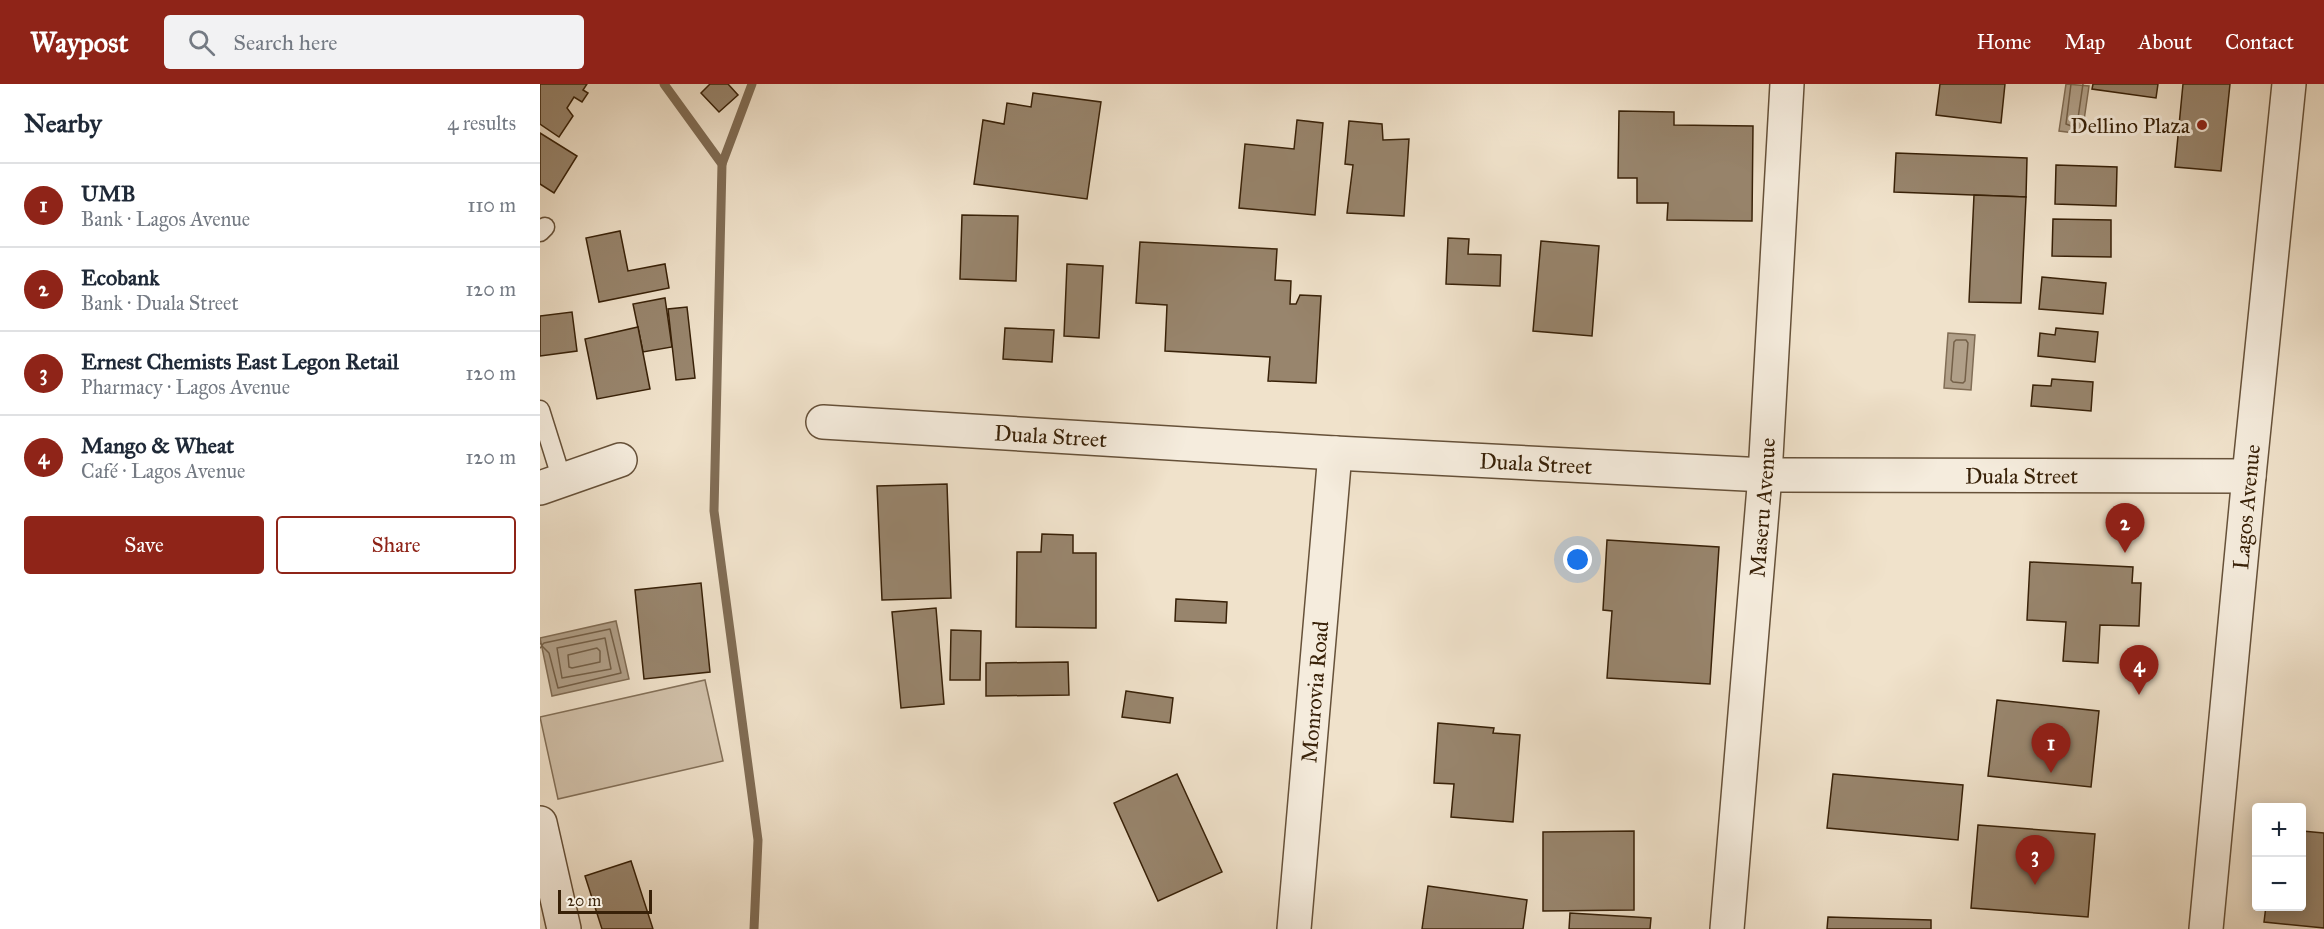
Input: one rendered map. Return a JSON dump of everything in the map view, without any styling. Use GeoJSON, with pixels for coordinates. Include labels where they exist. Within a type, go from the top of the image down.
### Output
{"type":"FeatureCollection","features":[{"type":"Feature","properties":{"kind":"street","name":"Maseru Avenue"},"geometry":{"type":"LineString","coordinates":[[1727,929],[1765,475],[1787,84]]}},
{"type":"Feature","properties":{"kind":"street","name":"Lagos Avenue"},"geometry":{"type":"LineString","coordinates":[[2206,929],[2289,84]]}},
{"type":"Feature","properties":{"kind":"street","name":"Duala Street"},"geometry":{"type":"LineString","coordinates":[[823,422],[1335,453],[1765,475],[2249,476]]}},
{"type":"Feature","properties":{"kind":"street","name":"Monrovia Road"},"geometry":{"type":"LineString","coordinates":[[1294,929],[1335,453]]}},
{"type":"Feature","properties":{"kind":"street"},"geometry":{"type":"LineString","coordinates":[[551,484],[620,460]]}},
{"type":"Feature","properties":{"kind":"street"},"geometry":{"type":"LineString","coordinates":[[540,823],[564,929]]}},
{"type":"Feature","properties":{"kind":"lane"},"geometry":{"type":"LineString","coordinates":[[540,410],[551,484]]}},
{"type":"Feature","properties":{"kind":"shaded area"},"geometry":{"type":"Polygon","coordinates":[[[705,680],[723,761],[558,799],[540,717],[705,680]]]}},
{"type":"Feature","properties":{"kind":"water"},"geometry":{"type":"Polygon","coordinates":[[[2066,84],[2089,86],[2082,134],[2059,131],[2066,84]]]}},
{"type":"Feature","properties":{"kind":"water"},"geometry":{"type":"Polygon","coordinates":[[[1948,333],[1975,335],[1971,390],[1944,388],[1948,333]]]}},
{"type":"Feature","properties":{"kind":"water"},"geometry":{"type":"Polygon","coordinates":[[[616,621],[629,679],[552,696],[540,638],[616,621]]]}},
{"type":"Feature","properties":{"kind":"building"},"geometry":{"type":"Polygon","coordinates":[[[540,84],[587,84],[583,90],[588,93],[582,102],[574,97],[567,108],[573,116],[559,137],[540,124],[540,84]]]}},
{"type":"Feature","properties":{"kind":"building"},"geometry":{"type":"Polygon","coordinates":[[[710,84],[728,84],[738,95],[719,112],[701,93],[710,84]]]}},
{"type":"Feature","properties":{"kind":"building"},"geometry":{"type":"Polygon","coordinates":[[[1940,84],[2005,84],[2001,123],[1936,115],[1940,84]]]}},
{"type":"Feature","properties":{"kind":"building"},"geometry":{"type":"Polygon","coordinates":[[[2093,84],[2158,84],[2156,98],[2092,89],[2093,84]]]}},
{"type":"Feature","properties":{"kind":"building","name":"Dellino Plaza"},"geometry":{"type":"Polygon","coordinates":[[[2183,84],[2230,84],[2221,171],[2175,167],[2183,84]]]}},
{"type":"Feature","properties":{"kind":"building"},"geometry":{"type":"Polygon","coordinates":[[[1033,93],[1101,102],[1087,199],[974,184],[983,120],[1004,124],[1007,103],[1031,107],[1033,93]]]}},
{"type":"Feature","properties":{"kind":"building"},"geometry":{"type":"Polygon","coordinates":[[[1619,111],[1674,112],[1674,125],[1753,126],[1752,221],[1667,220],[1668,203],[1637,203],[1637,178],[1618,178],[1619,111]]]}},
{"type":"Feature","properties":{"kind":"building"},"geometry":{"type":"Polygon","coordinates":[[[1297,120],[1323,123],[1315,215],[1239,208],[1245,144],[1294,149],[1297,120]]]}},
{"type":"Feature","properties":{"kind":"building"},"geometry":{"type":"Polygon","coordinates":[[[1349,121],[1382,124],[1383,140],[1409,139],[1404,216],[1347,213],[1353,165],[1345,164],[1349,121]]]}},
{"type":"Feature","properties":{"kind":"building"},"geometry":{"type":"Polygon","coordinates":[[[540,133],[577,156],[554,193],[540,184],[540,133]]]}},
{"type":"Feature","properties":{"kind":"building"},"geometry":{"type":"Polygon","coordinates":[[[1896,153],[2027,158],[2026,197],[1894,192],[1896,153]]]}},
{"type":"Feature","properties":{"kind":"building"},"geometry":{"type":"Polygon","coordinates":[[[2056,165],[2117,167],[2116,206],[2055,204],[2056,165]]]}},
{"type":"Feature","properties":{"kind":"building"},"geometry":{"type":"Polygon","coordinates":[[[1974,195],[2026,197],[2021,303],[1969,302],[1974,195]]]}},
{"type":"Feature","properties":{"kind":"building"},"geometry":{"type":"Polygon","coordinates":[[[962,215],[1018,216],[1016,281],[960,279],[962,215]]]}},
{"type":"Feature","properties":{"kind":"building"},"geometry":{"type":"Polygon","coordinates":[[[2053,219],[2111,220],[2111,257],[2052,256],[2053,219]]]}},
{"type":"Feature","properties":{"kind":"building"},"geometry":{"type":"Polygon","coordinates":[[[620,231],[628,271],[665,264],[669,288],[599,302],[586,238],[620,231]]]}},
{"type":"Feature","properties":{"kind":"building"},"geometry":{"type":"Polygon","coordinates":[[[1448,238],[1469,239],[1468,254],[1501,255],[1500,286],[1446,284],[1448,238]]]}},
{"type":"Feature","properties":{"kind":"building"},"geometry":{"type":"Polygon","coordinates":[[[1541,241],[1599,246],[1592,336],[1533,331],[1541,241]]]}},
{"type":"Feature","properties":{"kind":"building"},"geometry":{"type":"Polygon","coordinates":[[[1140,242],[1277,249],[1275,280],[1291,281],[1290,304],[1296,304],[1300,295],[1321,296],[1316,383],[1268,381],[1270,357],[1165,351],[1167,305],[1136,303],[1140,242]]]}},
{"type":"Feature","properties":{"kind":"building"},"geometry":{"type":"Polygon","coordinates":[[[1067,264],[1103,266],[1099,338],[1064,336],[1067,264]]]}},
{"type":"Feature","properties":{"kind":"building"},"geometry":{"type":"Polygon","coordinates":[[[2042,277],[2106,283],[2103,314],[2039,309],[2042,277]]]}},
{"type":"Feature","properties":{"kind":"building"},"geometry":{"type":"Polygon","coordinates":[[[665,298],[672,347],[643,352],[633,304],[665,298]]]}},
{"type":"Feature","properties":{"kind":"building"},"geometry":{"type":"Polygon","coordinates":[[[687,307],[695,378],[676,380],[668,309],[687,307]]]}},
{"type":"Feature","properties":{"kind":"building"},"geometry":{"type":"Polygon","coordinates":[[[572,312],[577,351],[540,356],[540,316],[572,312]]]}},
{"type":"Feature","properties":{"kind":"building"},"geometry":{"type":"Polygon","coordinates":[[[638,327],[650,389],[597,399],[585,339],[638,327]]]}},
{"type":"Feature","properties":{"kind":"building"},"geometry":{"type":"Polygon","coordinates":[[[1005,328],[1054,330],[1052,362],[1003,359],[1005,328]]]}},
{"type":"Feature","properties":{"kind":"building"},"geometry":{"type":"Polygon","coordinates":[[[2056,328],[2098,332],[2095,362],[2038,356],[2040,333],[2055,335],[2056,328]]]}},
{"type":"Feature","properties":{"kind":"building"},"geometry":{"type":"Polygon","coordinates":[[[2052,379],[2093,382],[2091,411],[2031,406],[2033,385],[2051,386],[2052,379]]]}},
{"type":"Feature","properties":{"kind":"building"},"geometry":{"type":"Polygon","coordinates":[[[947,484],[951,598],[882,600],[877,486],[947,484]]]}},
{"type":"Feature","properties":{"kind":"building"},"geometry":{"type":"Polygon","coordinates":[[[1042,534],[1073,535],[1073,553],[1096,553],[1096,628],[1016,627],[1017,552],[1041,552],[1042,534]]]}},
{"type":"Feature","properties":{"kind":"building"},"geometry":{"type":"Polygon","coordinates":[[[1607,540],[1719,547],[1710,684],[1607,678],[1612,611],[1603,610],[1607,540]]]}},
{"type":"Feature","properties":{"kind":"building"},"geometry":{"type":"Polygon","coordinates":[[[2030,562],[2133,567],[2132,583],[2141,583],[2139,626],[2100,625],[2098,663],[2063,661],[2066,622],[2027,620],[2030,562]]]}},
{"type":"Feature","properties":{"kind":"building"},"geometry":{"type":"Polygon","coordinates":[[[701,583],[710,672],[644,679],[635,590],[701,583]]]}},
{"type":"Feature","properties":{"kind":"building"},"geometry":{"type":"Polygon","coordinates":[[[1176,599],[1227,602],[1226,623],[1175,621],[1176,599]]]}},
{"type":"Feature","properties":{"kind":"building"},"geometry":{"type":"Polygon","coordinates":[[[936,608],[944,704],[901,708],[892,612],[936,608]]]}},
{"type":"Feature","properties":{"kind":"building"},"geometry":{"type":"Polygon","coordinates":[[[951,630],[981,631],[980,680],[950,680],[951,630]]]}},
{"type":"Feature","properties":{"kind":"building"},"geometry":{"type":"Polygon","coordinates":[[[1068,662],[1069,695],[986,696],[986,663],[1068,662]]]}},
{"type":"Feature","properties":{"kind":"building"},"geometry":{"type":"Polygon","coordinates":[[[1126,691],[1173,698],[1170,723],[1122,717],[1126,691]]]}},
{"type":"Feature","properties":{"kind":"building"},"geometry":{"type":"Polygon","coordinates":[[[1997,700],[2099,711],[2091,787],[1988,776],[1997,700]]]}},
{"type":"Feature","properties":{"kind":"building"},"geometry":{"type":"Polygon","coordinates":[[[1438,723],[1494,728],[1493,733],[1520,735],[1513,822],[1451,817],[1454,784],[1434,783],[1438,723]]]}},
{"type":"Feature","properties":{"kind":"building"},"geometry":{"type":"Polygon","coordinates":[[[1177,774],[1222,872],[1158,901],[1114,803],[1177,774]]]}},
{"type":"Feature","properties":{"kind":"building"},"geometry":{"type":"Polygon","coordinates":[[[1833,774],[1963,785],[1958,840],[1827,828],[1833,774]]]}},
{"type":"Feature","properties":{"kind":"building"},"geometry":{"type":"Polygon","coordinates":[[[1978,825],[2095,834],[2088,917],[1971,908],[1978,825]]]}},
{"type":"Feature","properties":{"kind":"building"},"geometry":{"type":"Polygon","coordinates":[[[1634,831],[1634,910],[1543,911],[1543,832],[1634,831]]]}},
{"type":"Feature","properties":{"kind":"building"},"geometry":{"type":"Polygon","coordinates":[[[2306,831],[2324,833],[2324,928],[2264,922],[2265,911],[2306,911],[2306,831]]]}},
{"type":"Feature","properties":{"kind":"building"},"geometry":{"type":"Polygon","coordinates":[[[631,861],[653,929],[602,929],[585,876],[631,861]]]}},
{"type":"Feature","properties":{"kind":"building"},"geometry":{"type":"Polygon","coordinates":[[[1428,886],[1527,900],[1523,929],[1422,929],[1428,886]]]}},
{"type":"Feature","properties":{"kind":"building"},"geometry":{"type":"Polygon","coordinates":[[[1570,913],[1651,918],[1650,929],[1569,929],[1570,913]]]}},
{"type":"Feature","properties":{"kind":"building"},"geometry":{"type":"Polygon","coordinates":[[[1828,917],[1931,920],[1931,929],[1827,929],[1828,917]]]}},
{"type":"Feature","properties":{"kind":"waterway"},"geometry":{"type":"LineString","coordinates":[[664,84],[722,164],[714,511],[758,840],[754,929]]}},
{"type":"Feature","properties":{"kind":"waterway"},"geometry":{"type":"LineString","coordinates":[[722,164],[752,84]]}},
{"type":"Feature","properties":{"kind":"place","name":"Dellino Plaza"},"geometry":{"type":"Point","coordinates":[2202,125]}},
{"type":"Feature","properties":{"kind":"place","name":"Ecobank"},"geometry":{"type":"Point","coordinates":[2125,553]}},
{"type":"Feature","properties":{"kind":"place","name":"Mango & Wheat"},"geometry":{"type":"Point","coordinates":[2139,695]}},
{"type":"Feature","properties":{"kind":"place","name":"UMB"},"geometry":{"type":"Point","coordinates":[2051,773]}},
{"type":"Feature","properties":{"kind":"place","name":"Ernest Chemists East Legon Retail"},"geometry":{"type":"Point","coordinates":[2035,885]}}]}
